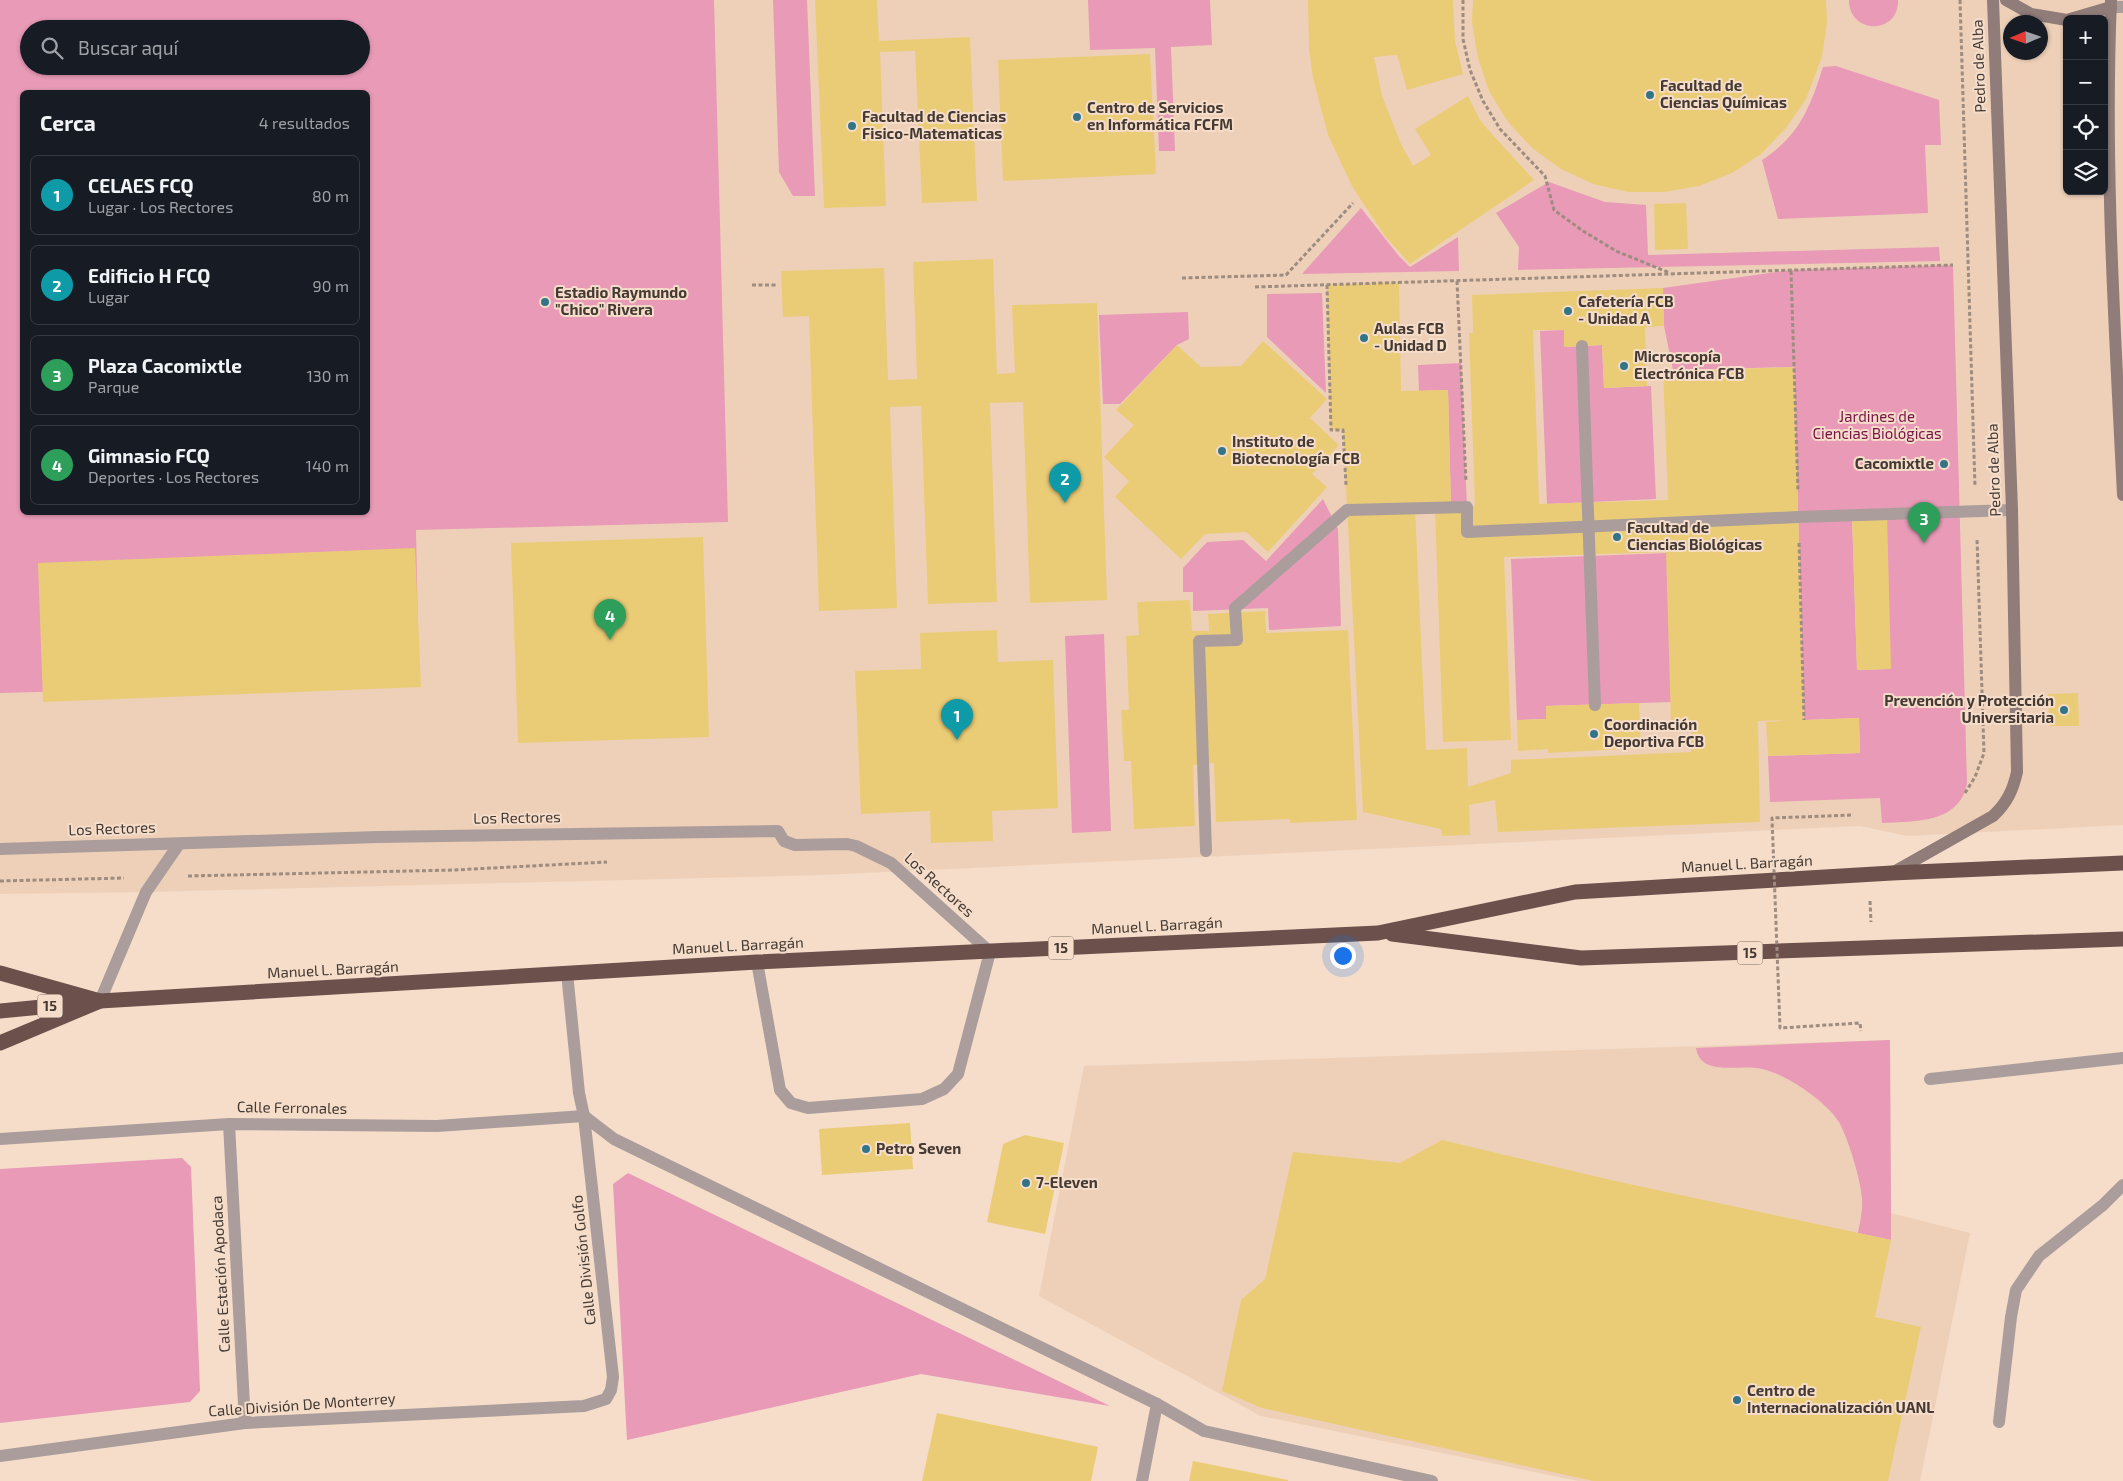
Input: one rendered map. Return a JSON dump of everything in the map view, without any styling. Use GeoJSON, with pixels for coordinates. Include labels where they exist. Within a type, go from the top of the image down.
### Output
{"type":"FeatureCollection","features":[{"type":"Feature","properties":{"kind":"highway","name":"Manuel L. Barragán"},"geometry":{"type":"LineString","coordinates":[[0,1011],[100,1001],[757,962],[1378,933],[1575,892],[1892,873],[2123,863]]}},
{"type":"Feature","properties":{"kind":"highway","name":"Manuel L. Barragán"},"geometry":{"type":"LineString","coordinates":[[1378,933],[1581,958],[2123,939]]}},
{"type":"Feature","properties":{"kind":"highway","name":"Manuel L. Barragán"},"geometry":{"type":"LineString","coordinates":[[0,973],[100,1001]]}},
{"type":"Feature","properties":{"kind":"highway"},"geometry":{"type":"LineString","coordinates":[[0,1043],[100,1001]]}},
{"type":"Feature","properties":{"kind":"street","name":"Pedro de Alba"},"geometry":{"type":"LineString","coordinates":[[1892,873],[1993,816],[2003,806],[2014,784],[2018,759],[2012,510],[1993,0]]}},
{"type":"Feature","properties":{"kind":"street"},"geometry":{"type":"LineString","coordinates":[[2006,0],[2031,14],[2063,18]]}},
{"type":"Feature","properties":{"kind":"street"},"geometry":{"type":"LineString","coordinates":[[2081,15],[2115,4],[2109,94],[2111,215],[2123,495]]}},
{"type":"Feature","properties":{"kind":"street"},"geometry":{"type":"LineString","coordinates":[[1582,346],[1595,705]]}},
{"type":"Feature","properties":{"kind":"street"},"geometry":{"type":"LineString","coordinates":[[1206,851],[1199,641],[1236,640],[1235,608],[1347,510],[1466,507],[1468,532],[2012,510]]}},
{"type":"Feature","properties":{"kind":"street","name":"Los Rectores"},"geometry":{"type":"LineString","coordinates":[[0,849],[388,837],[778,831],[784,841],[795,845],[847,844],[856,846],[891,863],[990,952]]}},
{"type":"Feature","properties":{"kind":"street"},"geometry":{"type":"LineString","coordinates":[[100,1001],[146,892],[179,844]]}},
{"type":"Feature","properties":{"kind":"street"},"geometry":{"type":"LineString","coordinates":[[757,962],[780,1090],[791,1104],[808,1108],[922,1100],[944,1089],[958,1074],[990,952]]}},
{"type":"Feature","properties":{"kind":"street","name":"Calle División Golfo"},"geometry":{"type":"LineString","coordinates":[[567,973],[579,1094],[584,1116],[613,1377],[611,1390],[606,1399]]}},
{"type":"Feature","properties":{"kind":"street"},"geometry":{"type":"LineString","coordinates":[[1930,1079],[2123,1058]]}},
{"type":"Feature","properties":{"kind":"street"},"geometry":{"type":"LineString","coordinates":[[584,1116],[614,1139],[1157,1404],[1204,1431],[1432,1481]]}},
{"type":"Feature","properties":{"kind":"street","name":"Calle Ferronales"},"geometry":{"type":"LineString","coordinates":[[0,1139],[229,1124],[437,1126],[584,1116]]}},
{"type":"Feature","properties":{"kind":"street","name":"Calle Estación Apodaca"},"geometry":{"type":"LineString","coordinates":[[229,1124],[245,1423]]}},
{"type":"Feature","properties":{"kind":"street"},"geometry":{"type":"LineString","coordinates":[[2000,1422],[2011,1317],[2016,1290],[2039,1256],[2103,1205],[2123,1185]]}},
{"type":"Feature","properties":{"kind":"street","name":"Calle División De Monterrey"},"geometry":{"type":"LineString","coordinates":[[0,1456],[245,1423],[584,1406],[606,1399]]}},
{"type":"Feature","properties":{"kind":"street"},"geometry":{"type":"LineString","coordinates":[[1142,1481],[1157,1404]]}},
{"type":"Feature","properties":{"kind":"path"},"geometry":{"type":"LineString","coordinates":[[1464,0],[1463,39],[1470,70],[1483,101],[1500,129],[1545,176],[1554,210],[1583,231],[1616,251],[1673,274]]}},
{"type":"Feature","properties":{"kind":"path"},"geometry":{"type":"LineString","coordinates":[[1960,0],[1984,753],[1975,777],[1965,793]]}},
{"type":"Feature","properties":{"kind":"path"},"geometry":{"type":"LineString","coordinates":[[1182,278],[1286,275],[1353,203]]}},
{"type":"Feature","properties":{"kind":"path"},"geometry":{"type":"LineString","coordinates":[[1254,288],[1953,265]]}},
{"type":"Feature","properties":{"kind":"path"},"geometry":{"type":"LineString","coordinates":[[1457,281],[1466,507]]}},
{"type":"Feature","properties":{"kind":"path"},"geometry":{"type":"LineString","coordinates":[[752,285],[776,284]]}},
{"type":"Feature","properties":{"kind":"path"},"geometry":{"type":"LineString","coordinates":[[1327,285],[1331,430],[1343,430],[1347,510]]}},
{"type":"Feature","properties":{"kind":"path"},"geometry":{"type":"LineString","coordinates":[[1851,815],[1772,818],[1780,1028],[1860,1023],[1861,1031]]}},
{"type":"Feature","properties":{"kind":"path"},"geometry":{"type":"LineString","coordinates":[[0,881],[454,870],[613,862]]}},
{"type":"Feature","properties":{"kind":"path"},"geometry":{"type":"LineString","coordinates":[[1868,875],[1873,948]]}},
{"type":"Feature","properties":{"kind":"shaded area"},"geometry":{"type":"Polygon","coordinates":[[[0,0],[2123,0],[2123,825],[1907,836],[1860,826],[822,875],[0,894],[0,0]]]}},
{"type":"Feature","properties":{"kind":"shaded area"},"geometry":{"type":"Polygon","coordinates":[[[1890,1040],[1891,1213],[1970,1233],[1920,1481],[1578,1481],[1261,1416],[1039,1296],[1084,1066],[1890,1040]]]}},
{"type":"Feature","properties":{"kind":"green space","name":"Estadio Raymundo \"Chico\" Rivera"},"geometry":{"type":"Polygon","coordinates":[[[0,0],[714,0],[728,522],[416,530],[419,682],[0,693],[0,0]]]}},
{"type":"Feature","properties":{"kind":"green space"},"geometry":{"type":"Polygon","coordinates":[[[773,0],[807,0],[815,196],[793,196],[779,172],[773,0]]]}},
{"type":"Feature","properties":{"kind":"green space"},"geometry":{"type":"Polygon","coordinates":[[[1088,0],[1210,0],[1212,45],[1171,47],[1175,151],[1159,151],[1155,48],[1090,50],[1088,0]]]}},
{"type":"Feature","properties":{"kind":"green space"},"geometry":{"type":"Polygon","coordinates":[[[1849,0],[1898,0],[1896,11],[1891,20],[1883,25],[1874,26],[1865,25],[1857,20],[1851,11],[1849,0]]]}},
{"type":"Feature","properties":{"kind":"green space"},"geometry":{"type":"Polygon","coordinates":[[[1836,66],[1939,100],[1941,145],[1925,145],[1928,213],[1778,219],[1762,160],[1785,141],[1802,120],[1823,67],[1836,66]]]}},
{"type":"Feature","properties":{"kind":"green space"},"geometry":{"type":"Polygon","coordinates":[[[1549,182],[1605,202],[1646,205],[1648,255],[1939,247],[1940,261],[1518,270],[1519,247],[1496,213],[1549,182]]]}},
{"type":"Feature","properties":{"kind":"green space"},"geometry":{"type":"Polygon","coordinates":[[[1361,208],[1398,255],[1410,267],[1458,237],[1459,271],[1302,274],[1361,208]]]}},
{"type":"Feature","properties":{"kind":"green space","name":"Jardines de Ciencias Biológicas"},"geometry":{"type":"Polygon","coordinates":[[[1953,265],[1967,783],[1963,796],[1955,806],[1934,818],[1882,823],[1880,798],[1770,802],[1768,756],[1860,753],[1859,718],[1804,720],[1794,367],[1673,370],[1664,326],[1663,288],[1791,270],[1953,265]],[[1852,515],[1857,670],[1891,669],[1852,515]]]}},
{"type":"Feature","properties":{"kind":"green space"},"geometry":{"type":"Polygon","coordinates":[[[1322,293],[1326,393],[1267,337],[1267,294],[1322,293]]]}},
{"type":"Feature","properties":{"kind":"green space"},"geometry":{"type":"Polygon","coordinates":[[[1188,312],[1189,339],[1177,345],[1120,404],[1103,404],[1099,315],[1188,312]]]}},
{"type":"Feature","properties":{"kind":"green space"},"geometry":{"type":"Polygon","coordinates":[[[1564,330],[1565,347],[1602,345],[1604,388],[1651,386],[1656,499],[1547,504],[1540,331],[1564,330]]]}},
{"type":"Feature","properties":{"kind":"green space"},"geometry":{"type":"Polygon","coordinates":[[[1461,363],[1467,507],[1451,507],[1448,390],[1419,391],[1418,365],[1461,363]]]}},
{"type":"Feature","properties":{"kind":"green space"},"geometry":{"type":"Polygon","coordinates":[[[1323,499],[1338,529],[1341,626],[1269,630],[1268,608],[1193,611],[1193,592],[1183,592],[1183,568],[1207,542],[1243,540],[1266,561],[1323,499]]]}},
{"type":"Feature","properties":{"kind":"green space"},"geometry":{"type":"Polygon","coordinates":[[[1668,553],[1673,702],[1546,706],[1546,719],[1517,720],[1511,559],[1668,553]]]}},
{"type":"Feature","properties":{"kind":"green space"},"geometry":{"type":"Polygon","coordinates":[[[1104,634],[1111,831],[1072,833],[1065,636],[1104,634]]]}},
{"type":"Feature","properties":{"kind":"green space"},"geometry":{"type":"Polygon","coordinates":[[[1890,1040],[1891,1240],[1858,1233],[1862,1203],[1857,1171],[1843,1129],[1825,1106],[1793,1082],[1772,1072],[1755,1068],[1722,1068],[1709,1065],[1700,1058],[1696,1048],[1890,1040]]]}},
{"type":"Feature","properties":{"kind":"green space"},"geometry":{"type":"Polygon","coordinates":[[[182,1158],[191,1167],[200,1391],[190,1402],[0,1423],[0,1169],[182,1158]]]}},
{"type":"Feature","properties":{"kind":"green space"},"geometry":{"type":"Polygon","coordinates":[[[628,1173],[1110,1406],[921,1374],[627,1440],[613,1184],[628,1173]]]}},
{"type":"Feature","properties":{"kind":"building","name":"Facultad de Ciencias Fisico-Matematicas"},"geometry":{"type":"Polygon","coordinates":[[[815,0],[877,0],[879,41],[970,37],[977,201],[922,203],[915,51],[880,52],[886,206],[824,208],[815,0]]]}},
{"type":"Feature","properties":{"kind":"building"},"geometry":{"type":"Polygon","coordinates":[[[1308,0],[1453,0],[1455,41],[1463,74],[1407,90],[1397,55],[1374,57],[1382,96],[1401,144],[1413,166],[1431,155],[1415,129],[1468,96],[1480,120],[1534,180],[1410,264],[1385,236],[1353,188],[1328,135],[1313,78],[1309,49],[1308,0]]]}},
{"type":"Feature","properties":{"kind":"building","name":"Facultad de Ciencias Químicas"},"geometry":{"type":"Polygon","coordinates":[[[1473,0],[1826,0],[1827,23],[1822,57],[1806,99],[1786,128],[1761,154],[1732,173],[1699,186],[1664,192],[1628,192],[1593,184],[1561,169],[1532,148],[1508,122],[1489,91],[1478,58],[1472,22],[1473,0]]]}},
{"type":"Feature","properties":{"kind":"building","name":"Centro de Servicios en Informática FCFM"},"geometry":{"type":"Polygon","coordinates":[[[1150,54],[1156,174],[1003,181],[998,60],[1150,54]]]}},
{"type":"Feature","properties":{"kind":"building"},"geometry":{"type":"Polygon","coordinates":[[[1686,203],[1688,249],[1655,250],[1654,204],[1686,203]]]}},
{"type":"Feature","properties":{"kind":"building"},"geometry":{"type":"Polygon","coordinates":[[[993,259],[997,374],[1015,373],[1012,305],[1097,303],[1107,600],[1030,603],[1023,402],[990,403],[997,602],[928,604],[921,406],[890,407],[897,608],[819,611],[809,316],[783,317],[781,271],[884,268],[888,380],[917,379],[913,262],[993,259]]]}},
{"type":"Feature","properties":{"kind":"building"},"geometry":{"type":"Polygon","coordinates":[[[1399,282],[1401,391],[1448,390],[1451,507],[1475,506],[1469,333],[1473,333],[1472,295],[1663,288],[1664,326],[1645,327],[1647,386],[1604,388],[1602,345],[1564,347],[1564,330],[1533,330],[1539,504],[1668,500],[1663,371],[1794,367],[1804,720],[1859,718],[1860,753],[1768,756],[1766,722],[1791,720],[1758,721],[1760,822],[1498,832],[1495,800],[1469,805],[1470,835],[1442,836],[1441,829],[1363,812],[1343,430],[1331,430],[1327,285],[1399,282]],[[1415,508],[1426,750],[1467,748],[1468,787],[1511,773],[1511,760],[1691,752],[1691,723],[1671,723],[1666,552],[1504,557],[1511,740],[1443,742],[1435,508],[1415,508]]]}},
{"type":"Feature","properties":{"kind":"building","name":"Instituto de Biotecnología FCB"},"geometry":{"type":"Polygon","coordinates":[[[1263,341],[1327,399],[1310,418],[1339,445],[1312,474],[1327,487],[1268,552],[1246,532],[1205,534],[1181,559],[1115,497],[1129,481],[1104,457],[1134,425],[1116,410],[1177,345],[1201,367],[1241,366],[1263,341]]]}},
{"type":"Feature","properties":{"kind":"building"},"geometry":{"type":"Polygon","coordinates":[[[1887,514],[1891,669],[1857,670],[1852,515],[1887,514]]]}},
{"type":"Feature","properties":{"kind":"building"},"geometry":{"type":"Polygon","coordinates":[[[703,537],[709,737],[518,743],[511,543],[703,537]]]}},
{"type":"Feature","properties":{"kind":"building"},"geometry":{"type":"Polygon","coordinates":[[[415,548],[421,687],[43,702],[38,563],[415,548]]]}},
{"type":"Feature","properties":{"kind":"building"},"geometry":{"type":"Polygon","coordinates":[[[1190,600],[1192,631],[1209,631],[1208,614],[1265,611],[1266,633],[1348,630],[1357,820],[1290,823],[1290,819],[1216,822],[1214,763],[1193,765],[1195,826],[1134,829],[1131,761],[1124,761],[1121,710],[1129,710],[1126,636],[1139,635],[1137,602],[1190,600]]]}},
{"type":"Feature","properties":{"kind":"building"},"geometry":{"type":"Polygon","coordinates":[[[997,630],[998,662],[1053,660],[1058,808],[992,811],[993,841],[931,843],[930,811],[861,814],[855,671],[921,669],[920,633],[997,630]]]}},
{"type":"Feature","properties":{"kind":"building","name":"Prevención y Protección Universitaria"},"geometry":{"type":"Polygon","coordinates":[[[2078,693],[2079,726],[2049,726],[2048,694],[2078,693]]]}},
{"type":"Feature","properties":{"kind":"building","name":"Coordinación Deportiva FCB"},"geometry":{"type":"Polygon","coordinates":[[[1639,703],[1641,748],[1548,753],[1548,749],[1518,751],[1517,720],[1546,719],[1546,706],[1639,703]]]}},
{"type":"Feature","properties":{"kind":"building","name":"Petro Seven"},"geometry":{"type":"Polygon","coordinates":[[[910,1123],[913,1169],[822,1175],[819,1129],[910,1123]]]}},
{"type":"Feature","properties":{"kind":"building","name":"7-Eleven"},"geometry":{"type":"Polygon","coordinates":[[[1025,1135],[1064,1143],[1045,1234],[987,1222],[1003,1144],[1025,1135]]]}},
{"type":"Feature","properties":{"kind":"building"},"geometry":{"type":"Polygon","coordinates":[[[1442,1140],[1615,1181],[1891,1240],[1875,1317],[1921,1327],[1888,1481],[1593,1481],[1262,1408],[1222,1391],[1241,1300],[1265,1279],[1293,1152],[1400,1163],[1442,1140]]]}},
{"type":"Feature","properties":{"kind":"building"},"geometry":{"type":"Polygon","coordinates":[[[937,1413],[1098,1447],[1091,1481],[922,1481],[937,1413]]]}},
{"type":"Feature","properties":{"kind":"building"},"geometry":{"type":"Polygon","coordinates":[[[1193,1461],[1288,1480],[1288,1481],[1189,1481],[1193,1461]]]}},
{"type":"Feature","properties":{"kind":"place","name":"Facultad de Ciencias Químicas"},"geometry":{"type":"Point","coordinates":[1650,95]}},
{"type":"Feature","properties":{"kind":"place","name":"Centro de Servicios en Informática FCFM"},"geometry":{"type":"Point","coordinates":[1077,117]}},
{"type":"Feature","properties":{"kind":"place","name":"Facultad de Ciencias Fisico-Matematicas"},"geometry":{"type":"Point","coordinates":[852,126]}},
{"type":"Feature","properties":{"kind":"place","name":"Estadio Raymundo \"Chico\" Rivera"},"geometry":{"type":"Point","coordinates":[545,302]}},
{"type":"Feature","properties":{"kind":"place","name":"Cafetería FCB - Unidad A"},"geometry":{"type":"Point","coordinates":[1568,311]}},
{"type":"Feature","properties":{"kind":"place","name":"Aulas FCB - Unidad D"},"geometry":{"type":"Point","coordinates":[1364,338]}},
{"type":"Feature","properties":{"kind":"place","name":"Microscopía Electrónica FCB"},"geometry":{"type":"Point","coordinates":[1624,366]}},
{"type":"Feature","properties":{"kind":"place","name":"Instituto de Biotecnología FCB"},"geometry":{"type":"Point","coordinates":[1222,451]}},
{"type":"Feature","properties":{"kind":"place","name":"Cacomixtle"},"geometry":{"type":"Point","coordinates":[1944,464]}},
{"type":"Feature","properties":{"kind":"place","name":"Edificio H FCQ"},"geometry":{"type":"Point","coordinates":[1065,503]}},
{"type":"Feature","properties":{"kind":"place","name":"Facultad de Ciencias Biológicas"},"geometry":{"type":"Point","coordinates":[1617,537]}},
{"type":"Feature","properties":{"kind":"place","name":"Plaza Cacomixtle"},"geometry":{"type":"Point","coordinates":[1924,543]}},
{"type":"Feature","properties":{"kind":"place","name":"Gimnasio FCQ"},"geometry":{"type":"Point","coordinates":[610,640]}},
{"type":"Feature","properties":{"kind":"place","name":"Prevención y Protección Universitaria"},"geometry":{"type":"Point","coordinates":[2064,710]}},
{"type":"Feature","properties":{"kind":"place","name":"Coordinación Deportiva FCB"},"geometry":{"type":"Point","coordinates":[1594,734]}},
{"type":"Feature","properties":{"kind":"place","name":"CELAES FCQ"},"geometry":{"type":"Point","coordinates":[957,740]}},
{"type":"Feature","properties":{"kind":"place","name":"Petro Seven"},"geometry":{"type":"Point","coordinates":[866,1149]}},
{"type":"Feature","properties":{"kind":"place","name":"7-Eleven"},"geometry":{"type":"Point","coordinates":[1026,1183]}},
{"type":"Feature","properties":{"kind":"place","name":"Centro de Internacionalización UANL"},"geometry":{"type":"Point","coordinates":[1737,1400]}}]}
